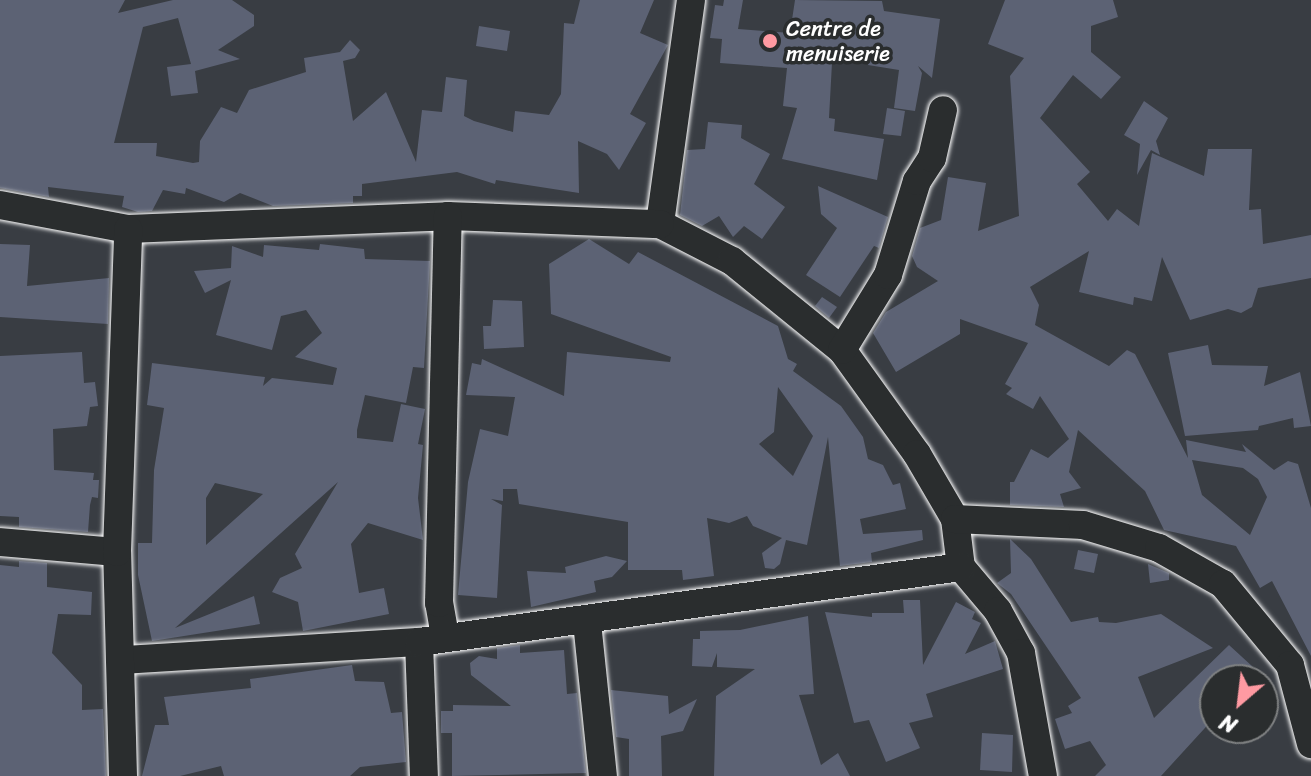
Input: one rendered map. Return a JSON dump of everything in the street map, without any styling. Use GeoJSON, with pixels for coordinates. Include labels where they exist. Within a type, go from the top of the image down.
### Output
{"type":"FeatureCollection","features":[{"type":"Feature","properties":{"kind":"street"},"geometry":{"type":"LineString","coordinates":[[660,224],[691,0]]}},
{"type":"Feature","properties":{"kind":"street"},"geometry":{"type":"LineString","coordinates":[[842,350],[888,275],[917,181],[932,158],[943,110]]}},
{"type":"Feature","properties":{"kind":"street"},"geometry":{"type":"LineString","coordinates":[[0,205],[128,229],[448,216],[660,224],[732,261],[842,350],[917,454],[955,519],[961,567],[998,611],[1021,653],[1043,776]]}},
{"type":"Feature","properties":{"kind":"street"},"geometry":{"type":"LineString","coordinates":[[424,776],[432,639],[439,603],[448,216]]}},
{"type":"Feature","properties":{"kind":"street"},"geometry":{"type":"LineString","coordinates":[[123,776],[123,660],[117,552],[128,229]]}},
{"type":"Feature","properties":{"kind":"street"},"geometry":{"type":"LineString","coordinates":[[955,519],[1083,525],[1159,548],[1223,584],[1290,665],[1311,744]]}},
{"type":"Feature","properties":{"kind":"street"},"geometry":{"type":"LineString","coordinates":[[0,542],[117,552]]}},
{"type":"Feature","properties":{"kind":"street"},"geometry":{"type":"LineString","coordinates":[[123,660],[432,639],[587,622],[961,567]]}},
{"type":"Feature","properties":{"kind":"street"},"geometry":{"type":"LineString","coordinates":[[587,622],[603,776]]}},
{"type":"Feature","properties":{"kind":"building"},"geometry":{"type":"Polygon","coordinates":[[[0,0],[125,0],[118,13],[173,0],[232,0],[254,15],[254,26],[218,50],[240,59],[195,71],[198,93],[171,96],[167,67],[191,64],[178,18],[143,27],[114,143],[157,143],[156,156],[193,163],[199,162],[200,141],[221,107],[237,113],[249,90],[306,72],[304,58],[340,52],[350,40],[360,50],[355,58],[343,61],[353,121],[386,92],[416,162],[422,110],[442,112],[446,77],[467,80],[464,116],[474,121],[513,132],[515,111],[549,115],[561,94],[564,23],[574,24],[580,0],[654,0],[640,33],[668,45],[630,114],[646,123],[619,170],[607,154],[578,141],[579,193],[496,180],[495,184],[457,172],[362,184],[362,196],[353,196],[353,203],[273,206],[240,193],[224,202],[186,188],[185,194],[163,190],[152,211],[138,212],[122,207],[124,196],[48,187],[49,197],[0,188],[0,0]]]}},
{"type":"Feature","properties":{"kind":"building"},"geometry":{"type":"Polygon","coordinates":[[[724,0],[743,0],[738,29],[790,33],[795,0],[882,1],[884,11],[940,19],[932,78],[918,66],[922,73],[915,111],[894,108],[899,70],[868,65],[869,58],[832,63],[829,118],[835,119],[834,131],[884,139],[877,180],[782,159],[797,108],[783,106],[787,68],[720,63],[722,39],[710,38],[715,5],[723,6],[724,0]]]}},
{"type":"Feature","properties":{"kind":"building"},"geometry":{"type":"Polygon","coordinates":[[[1005,0],[1113,0],[1118,17],[1091,26],[1091,52],[1121,77],[1101,99],[1073,75],[1040,118],[1090,172],[1077,184],[1108,221],[1117,209],[1139,226],[1152,153],[1204,176],[1208,149],[1252,149],[1249,210],[1261,209],[1263,244],[1311,235],[1311,278],[1258,288],[1252,307],[1241,313],[1228,309],[1190,320],[1162,257],[1152,301],[1134,297],[1133,305],[1079,292],[1089,251],[1030,287],[1039,305],[1035,325],[1109,366],[1127,350],[1135,354],[1188,458],[1186,440],[1246,452],[1242,444],[1274,470],[1288,461],[1298,464],[1311,508],[1311,656],[1272,581],[1260,588],[1236,546],[1164,530],[1145,491],[1078,430],[1069,472],[1081,488],[1060,494],[1064,507],[1010,505],[1010,482],[1014,482],[1031,449],[1048,458],[1069,439],[1040,396],[1033,409],[1006,394],[1012,388],[1005,384],[1028,343],[960,319],[960,334],[896,372],[873,333],[886,312],[938,281],[917,267],[912,256],[920,228],[941,220],[948,177],[986,183],[978,231],[1019,216],[1010,76],[1024,58],[988,44],[1005,0]],[[1192,460],[1202,495],[1250,535],[1267,497],[1258,479],[1243,468],[1192,460]]]}},
{"type":"Feature","properties":{"kind":"building"},"geometry":{"type":"Polygon","coordinates":[[[479,26],[510,31],[507,51],[476,46],[479,26]]]}},
{"type":"Feature","properties":{"kind":"building"},"geometry":{"type":"Polygon","coordinates":[[[1144,101],[1168,118],[1156,141],[1160,155],[1151,150],[1137,175],[1140,144],[1124,135],[1144,101]]]}},
{"type":"Feature","properties":{"kind":"building"},"geometry":{"type":"Polygon","coordinates":[[[887,108],[905,111],[901,136],[883,134],[887,108]]]}},
{"type":"Feature","properties":{"kind":"building"},"geometry":{"type":"Polygon","coordinates":[[[708,122],[742,125],[741,138],[770,154],[754,184],[785,207],[762,239],[744,226],[733,237],[719,216],[702,226],[680,215],[687,150],[705,149],[708,122]]]}},
{"type":"Feature","properties":{"kind":"building"},"geometry":{"type":"Polygon","coordinates":[[[818,186],[888,217],[879,248],[874,246],[840,297],[806,275],[837,228],[821,214],[818,186]]]}},
{"type":"Feature","properties":{"kind":"building"},"geometry":{"type":"Polygon","coordinates":[[[589,239],[629,264],[638,252],[778,326],[788,359],[797,364],[793,371],[841,406],[863,437],[868,459],[883,465],[893,485],[900,483],[906,509],[860,519],[863,534],[922,530],[923,540],[871,553],[872,562],[840,566],[828,437],[807,545],[786,540],[780,564],[774,569],[765,568],[762,553],[782,538],[753,526],[747,516],[729,523],[707,518],[714,576],[683,580],[682,570],[628,570],[628,522],[519,504],[517,489],[503,489],[503,501],[491,499],[502,505],[497,598],[458,595],[468,482],[480,429],[508,436],[515,397],[466,395],[472,363],[481,365],[482,359],[564,396],[567,352],[670,362],[671,357],[551,314],[549,264],[589,239]],[[778,387],[774,432],[759,444],[793,476],[813,436],[778,387]]]}},
{"type":"Feature","properties":{"kind":"building"},"geometry":{"type":"Polygon","coordinates":[[[0,244],[30,245],[27,286],[109,278],[108,324],[0,317],[0,244]]]}},
{"type":"Feature","properties":{"kind":"building"},"geometry":{"type":"Polygon","coordinates":[[[320,244],[364,249],[365,259],[430,261],[424,368],[413,367],[406,403],[365,395],[357,430],[357,438],[393,442],[401,404],[425,409],[418,444],[423,445],[418,498],[423,540],[368,523],[351,544],[359,593],[384,588],[389,614],[303,631],[298,602],[272,592],[280,578],[302,568],[295,554],[338,482],[175,628],[254,596],[260,624],[152,641],[138,575],[138,543],[152,543],[154,470],[164,408],[147,405],[152,363],[265,377],[263,386],[272,378],[333,385],[337,368],[295,357],[322,333],[306,310],[281,316],[272,350],[216,335],[231,280],[205,293],[194,271],[231,268],[232,246],[263,257],[264,245],[319,250],[320,244]],[[215,483],[206,498],[206,545],[263,494],[215,483]]]}},
{"type":"Feature","properties":{"kind":"building"},"geometry":{"type":"Polygon","coordinates":[[[822,297],[837,307],[829,318],[815,306],[822,297]]]}},
{"type":"Feature","properties":{"kind":"building"},"geometry":{"type":"Polygon","coordinates":[[[493,300],[522,301],[524,347],[484,349],[483,326],[491,326],[493,300]]]}},
{"type":"Feature","properties":{"kind":"building"},"geometry":{"type":"Polygon","coordinates":[[[1208,345],[1212,365],[1268,366],[1264,386],[1300,372],[1311,426],[1294,428],[1293,418],[1259,426],[1258,430],[1185,436],[1168,353],[1208,345]]]}},
{"type":"Feature","properties":{"kind":"building"},"geometry":{"type":"Polygon","coordinates":[[[82,352],[84,383],[95,382],[98,406],[90,407],[87,426],[53,429],[54,470],[94,473],[93,480],[99,480],[98,498],[92,497],[90,505],[88,532],[19,527],[19,517],[0,516],[0,356],[82,352]]]}},
{"type":"Feature","properties":{"kind":"building"},"geometry":{"type":"Polygon","coordinates":[[[1010,539],[1031,559],[1071,622],[1098,617],[1099,622],[1116,623],[1161,614],[1213,648],[1138,677],[1154,718],[1199,674],[1199,734],[1161,776],[1095,776],[1106,765],[1090,741],[1065,749],[1055,719],[1072,713],[1068,706],[1081,698],[1011,594],[997,583],[1011,573],[1010,539]]]}},
{"type":"Feature","properties":{"kind":"building"},"geometry":{"type":"Polygon","coordinates":[[[1078,550],[1098,554],[1094,573],[1074,569],[1078,550]]]}},
{"type":"Feature","properties":{"kind":"building"},"geometry":{"type":"Polygon","coordinates":[[[606,556],[627,561],[612,577],[594,581],[596,592],[531,607],[527,571],[566,573],[565,567],[606,556]]]}},
{"type":"Feature","properties":{"kind":"building"},"geometry":{"type":"Polygon","coordinates":[[[19,561],[47,563],[47,587],[92,592],[91,615],[58,614],[52,653],[82,685],[82,710],[103,709],[106,776],[0,776],[0,565],[19,567],[19,561]]]}},
{"type":"Feature","properties":{"kind":"building"},"geometry":{"type":"Polygon","coordinates":[[[1148,564],[1169,573],[1169,580],[1150,583],[1148,564]]]}},
{"type":"Feature","properties":{"kind":"building"},"geometry":{"type":"Polygon","coordinates":[[[903,600],[920,600],[923,665],[956,602],[975,612],[972,619],[981,623],[965,654],[995,641],[1003,669],[926,694],[933,717],[909,723],[920,748],[886,762],[869,720],[854,723],[825,612],[872,617],[872,613],[904,613],[903,600]]]}},
{"type":"Feature","properties":{"kind":"building"},"geometry":{"type":"Polygon","coordinates":[[[808,616],[814,694],[799,695],[821,765],[838,753],[850,776],[714,776],[716,696],[755,669],[717,667],[717,653],[712,667],[692,666],[693,639],[700,639],[700,631],[740,630],[808,616]]]}},
{"type":"Feature","properties":{"kind":"building"},"geometry":{"type":"Polygon","coordinates":[[[520,645],[520,653],[564,650],[567,694],[577,693],[586,773],[452,776],[452,733],[441,733],[441,711],[453,711],[453,705],[511,706],[471,675],[470,663],[479,656],[497,659],[497,648],[520,645]]]}},
{"type":"Feature","properties":{"kind":"building"},"geometry":{"type":"Polygon","coordinates":[[[1229,645],[1250,664],[1209,664],[1229,645]]]}},
{"type":"Feature","properties":{"kind":"building"},"geometry":{"type":"Polygon","coordinates":[[[352,665],[355,681],[384,682],[391,713],[402,712],[406,762],[360,767],[350,776],[224,776],[221,766],[180,776],[142,776],[155,725],[169,725],[164,697],[251,688],[250,679],[352,665]]]}},
{"type":"Feature","properties":{"kind":"building"},"geometry":{"type":"Polygon","coordinates":[[[611,690],[668,696],[669,714],[697,699],[683,731],[661,736],[662,776],[629,776],[629,739],[616,737],[611,690]]]}},
{"type":"Feature","properties":{"kind":"building"},"geometry":{"type":"Polygon","coordinates":[[[982,733],[1013,735],[1012,772],[980,770],[982,733]]]}},
{"type":"Feature","properties":{"kind":"place","name":"Centre de menuiserie"},"geometry":{"type":"Point","coordinates":[770,41]}}]}
